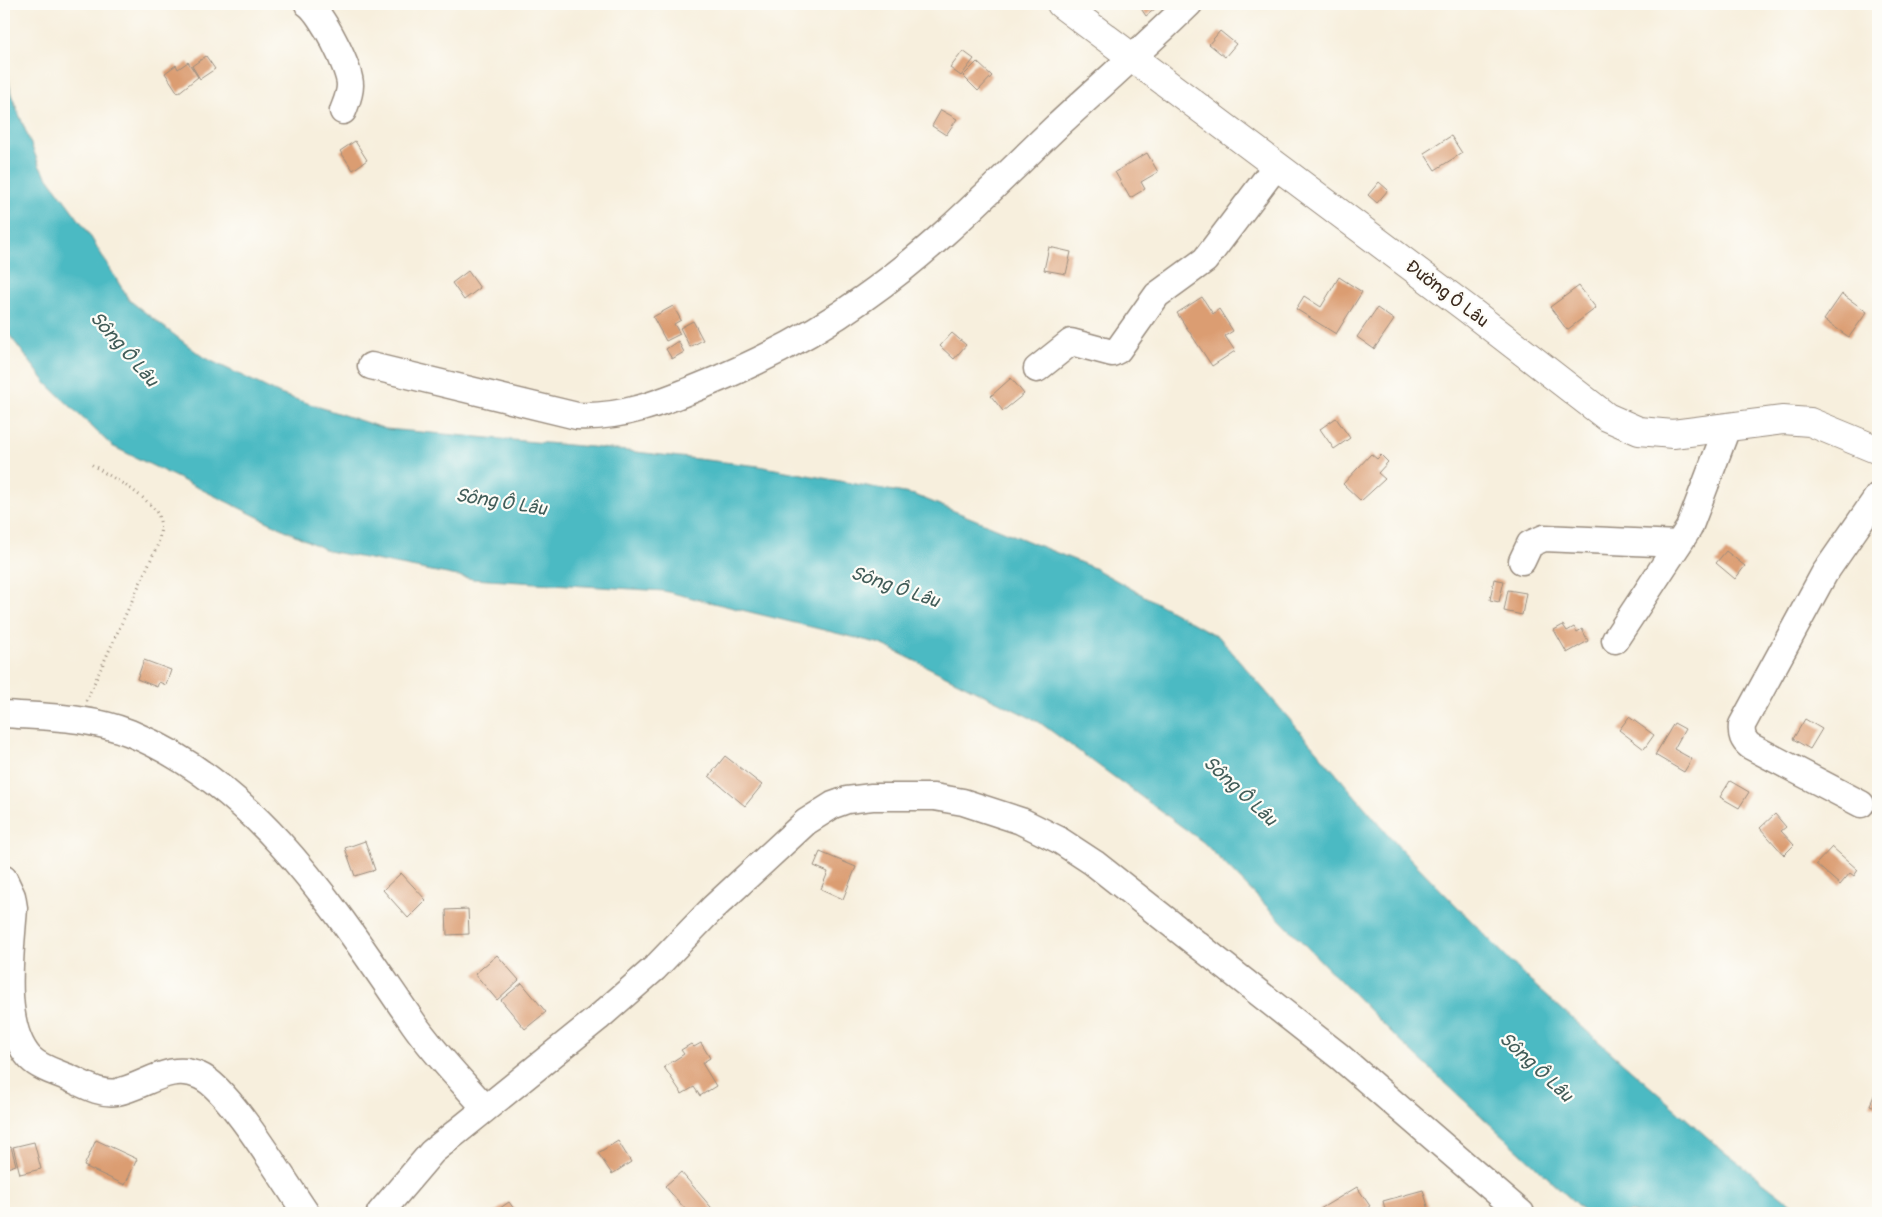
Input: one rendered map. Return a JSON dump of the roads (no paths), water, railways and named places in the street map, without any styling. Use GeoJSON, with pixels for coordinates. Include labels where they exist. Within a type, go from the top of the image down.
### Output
{"type":"FeatureCollection","features":[{"type":"Feature","properties":{"kind":"main road","name":"Đường Ô Lâu"},"geometry":{"type":"LineString","coordinates":[[1061,4],[1465,307],[1607,417],[1638,431],[1673,434],[1783,420],[1810,422],[1878,450]]}},
{"type":"Feature","properties":{"kind":"street"},"geometry":{"type":"LineString","coordinates":[[308,4],[316,10],[344,60],[348,72],[349,95],[343,112]]}},
{"type":"Feature","properties":{"kind":"street"},"geometry":{"type":"LineString","coordinates":[[371,366],[578,416],[598,417],[621,414],[667,400],[752,364],[864,299],[906,266],[951,228],[1130,56],[1189,4]]}},
{"type":"Feature","properties":{"kind":"street"},"geometry":{"type":"LineString","coordinates":[[1038,368],[1071,342],[1112,353],[1118,350],[1157,295],[1205,260],[1276,166]]}},
{"type":"Feature","properties":{"kind":"street"},"geometry":{"type":"LineString","coordinates":[[1615,640],[1694,518],[1727,428]]}},
{"type":"Feature","properties":{"kind":"street"},"geometry":{"type":"LineString","coordinates":[[1861,804],[1750,746],[1742,737],[1741,731],[1742,725],[1824,574],[1878,496]]}},
{"type":"Feature","properties":{"kind":"street"},"geometry":{"type":"LineString","coordinates":[[1522,562],[1530,544],[1544,538],[1678,544]]}},
{"type":"Feature","properties":{"kind":"street"},"geometry":{"type":"LineString","coordinates":[[4,714],[78,719],[130,733],[161,748],[221,789],[259,820],[320,891],[371,959],[415,1025],[485,1108]]}},
{"type":"Feature","properties":{"kind":"street"},"geometry":{"type":"LineString","coordinates":[[380,1213],[432,1152],[598,1018],[655,968],[714,908],[819,813],[847,800],[872,797],[934,797],[963,802],[1021,821],[1060,840],[1094,863],[1339,1056],[1521,1213]]}},
{"type":"Feature","properties":{"kind":"street"},"geometry":{"type":"LineString","coordinates":[[4,879],[12,896],[14,908],[8,993],[9,1008],[13,1027],[30,1058],[42,1067],[97,1090],[108,1092],[127,1089],[171,1072],[180,1071],[202,1076],[225,1095],[306,1213]]}},
{"type":"Feature","properties":{"kind":"water","name":"Sông Ô Lâu"},"geometry":{"type":"Polygon","coordinates":[[[4,52],[11,94],[40,167],[86,229],[129,300],[203,357],[280,394],[386,429],[592,447],[759,466],[915,495],[1094,568],[1220,638],[1398,846],[1531,982],[1723,1151],[1803,1213],[1586,1213],[1399,1040],[1203,842],[1039,722],[881,644],[664,591],[473,579],[328,551],[112,446],[47,384],[4,328],[4,52]]]}}]}
